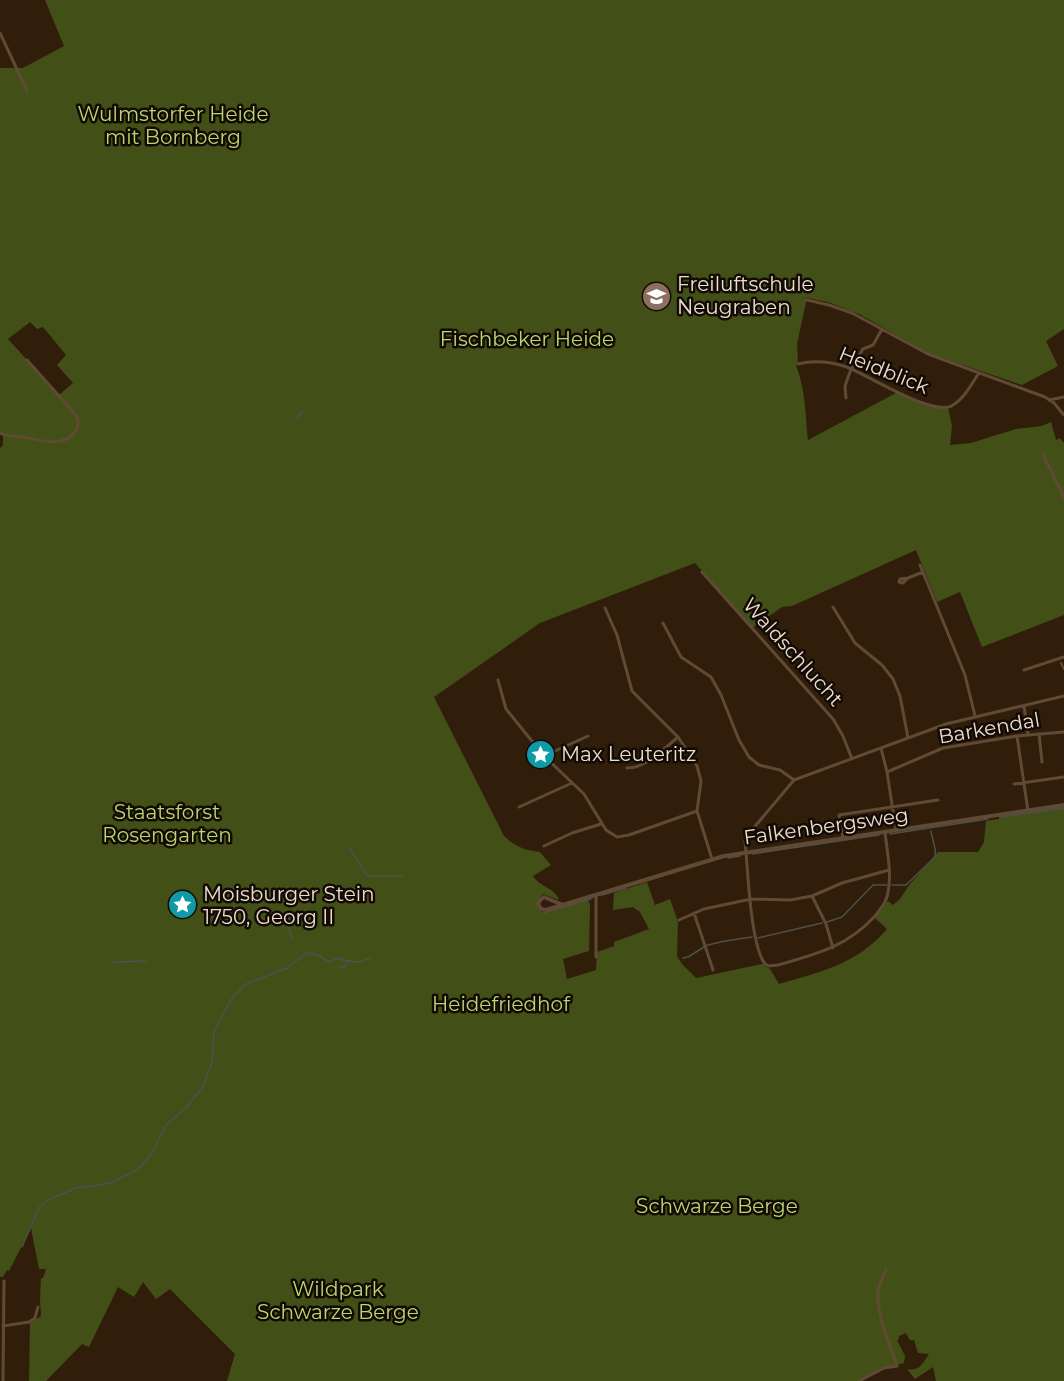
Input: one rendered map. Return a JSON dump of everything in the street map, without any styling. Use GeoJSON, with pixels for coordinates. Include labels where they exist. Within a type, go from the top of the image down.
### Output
{"type":"FeatureCollection","features":[{"type":"Feature","properties":{"kind":"street"},"geometry":{"type":"LineString","coordinates":[[0,33],[27,91]]}},
{"type":"Feature","properties":{"kind":"street"},"geometry":{"type":"LineString","coordinates":[[807,300],[852,313],[928,354],[1049,400],[1064,415]]}},
{"type":"Feature","properties":{"kind":"street"},"geometry":{"type":"LineString","coordinates":[[846,398],[844,388],[851,369],[863,349],[873,345],[882,329]]}},
{"type":"Feature","properties":{"kind":"street"},"geometry":{"type":"LineString","coordinates":[[0,433],[40,441],[56,441],[70,437],[78,427],[76,415],[27,360]]}},
{"type":"Feature","properties":{"kind":"street","name":"Heidblick"},"geometry":{"type":"LineString","coordinates":[[798,364],[819,362],[851,369],[901,394],[933,406],[948,408],[956,404],[979,373]]}},
{"type":"Feature","properties":{"kind":"street"},"geometry":{"type":"LineString","coordinates":[[1049,400],[1064,397]]}},
{"type":"Feature","properties":{"kind":"street"},"geometry":{"type":"LineString","coordinates":[[1043,454],[1064,496]]}},
{"type":"Feature","properties":{"kind":"street"},"geometry":{"type":"LineString","coordinates":[[920,565],[965,675],[975,716]]}},
{"type":"Feature","properties":{"kind":"street","name":"Waldschlucht"},"geometry":{"type":"LineString","coordinates":[[702,572],[833,719],[852,759]]}},
{"type":"Feature","properties":{"kind":"street"},"geometry":{"type":"LineString","coordinates":[[908,578],[923,572]]}},
{"type":"Feature","properties":{"kind":"street"},"geometry":{"type":"LineString","coordinates":[[833,607],[855,643],[882,665],[893,679],[900,696],[908,738]]}},
{"type":"Feature","properties":{"kind":"street"},"geometry":{"type":"LineString","coordinates":[[605,608],[620,645],[632,691],[678,737],[697,766],[700,781],[697,811],[712,859]]}},
{"type":"Feature","properties":{"kind":"street"},"geometry":{"type":"LineString","coordinates":[[663,623],[681,657],[711,677],[722,695],[748,757],[759,765],[780,770],[794,780]]}},
{"type":"Feature","properties":{"kind":"street"},"geometry":{"type":"LineString","coordinates":[[1024,670],[1064,657]]}},
{"type":"Feature","properties":{"kind":"street"},"geometry":{"type":"LineString","coordinates":[[1061,663],[1064,669]]}},
{"type":"Feature","properties":{"kind":"street"},"geometry":{"type":"LineString","coordinates":[[498,680],[506,709],[544,756],[584,794],[601,824],[612,835],[623,837],[697,811]]}},
{"type":"Feature","properties":{"kind":"street"},"geometry":{"type":"LineString","coordinates":[[885,832],[889,870],[888,891],[883,905],[858,932],[833,948],[778,965],[765,964],[755,939],[746,837],[794,780],[975,716],[1064,696]]}},
{"type":"Feature","properties":{"kind":"street"},"geometry":{"type":"LineString","coordinates":[[1024,706],[1028,734]]}},
{"type":"Feature","properties":{"kind":"street","name":"Barkendal"},"geometry":{"type":"LineString","coordinates":[[887,772],[943,748],[1028,734],[1064,732]]}},
{"type":"Feature","properties":{"kind":"street"},"geometry":{"type":"LineString","coordinates":[[1039,734],[1042,762]]}},
{"type":"Feature","properties":{"kind":"street"},"geometry":{"type":"LineString","coordinates":[[544,756],[588,736]]}},
{"type":"Feature","properties":{"kind":"street"},"geometry":{"type":"LineString","coordinates":[[1017,736],[1028,811]]}},
{"type":"Feature","properties":{"kind":"street"},"geometry":{"type":"LineString","coordinates":[[627,768],[644,764],[678,737]]}},
{"type":"Feature","properties":{"kind":"street"},"geometry":{"type":"LineString","coordinates":[[881,748],[896,830]]}},
{"type":"Feature","properties":{"kind":"street"},"geometry":{"type":"LineString","coordinates":[[1014,784],[1064,777]]}},
{"type":"Feature","properties":{"kind":"street"},"geometry":{"type":"LineString","coordinates":[[519,807],[572,783]]}},
{"type":"Feature","properties":{"kind":"street"},"geometry":{"type":"LineString","coordinates":[[843,838],[839,814],[938,800]]}},
{"type":"Feature","properties":{"kind":"street","name":"Falkenbergsweg"},"geometry":{"type":"LineString","coordinates":[[563,905],[546,897],[540,899],[538,904],[543,910],[563,905],[712,859],[1064,805]]}},
{"type":"Feature","properties":{"kind":"street"},"geometry":{"type":"LineString","coordinates":[[544,846],[572,833],[601,824]]}},
{"type":"Feature","properties":{"kind":"street"},"geometry":{"type":"LineString","coordinates":[[679,920],[720,904],[751,898],[789,900],[812,896],[850,881],[889,870]]}},
{"type":"Feature","properties":{"kind":"street"},"geometry":{"type":"LineString","coordinates":[[596,895],[596,957]]}},
{"type":"Feature","properties":{"kind":"street"},"geometry":{"type":"LineString","coordinates":[[812,896],[826,924],[833,948]]}},
{"type":"Feature","properties":{"kind":"street"},"geometry":{"type":"LineString","coordinates":[[694,913],[713,970]]}},
{"type":"Feature","properties":{"kind":"street"},"geometry":{"type":"LineString","coordinates":[[859,1381],[884,1368],[897,1366],[886,1337],[878,1299],[886,1270]]}},
{"type":"Feature","properties":{"kind":"street"},"geometry":{"type":"LineString","coordinates":[[3,1381],[4,1281]]}},
{"type":"Feature","properties":{"kind":"street"},"geometry":{"type":"LineString","coordinates":[[3,1326],[30,1322],[35,1318],[38,1307]]}},
{"type":"Feature","properties":{"kind":"green space","name":"Fischbeker Heide"},"geometry":{"type":"Polygon","coordinates":[[[45,0],[1064,0],[1064,329],[1046,341],[1058,366],[1022,385],[928,353],[859,314],[828,302],[807,298],[797,344],[798,361],[796,365],[803,393],[808,440],[896,393],[940,408],[948,408],[952,426],[950,445],[971,443],[1016,429],[1042,426],[1051,422],[1056,440],[1060,438],[1064,443],[1064,615],[982,647],[960,592],[937,602],[916,550],[792,606],[782,607],[752,628],[695,563],[540,623],[434,697],[504,836],[520,847],[540,852],[551,865],[533,876],[559,900],[543,894],[537,901],[539,909],[543,913],[587,899],[590,904],[589,951],[563,959],[567,979],[596,970],[597,952],[614,946],[614,942],[649,929],[640,912],[633,907],[613,910],[614,893],[647,882],[655,905],[670,899],[678,922],[677,956],[696,978],[762,964],[770,969],[779,984],[824,970],[851,959],[887,929],[875,918],[888,901],[893,905],[900,899],[938,852],[978,852],[984,842],[986,821],[999,819],[999,816],[1064,806],[1064,1381],[936,1381],[933,1367],[915,1379],[907,1369],[918,1368],[929,1354],[918,1353],[914,1340],[910,1340],[906,1333],[899,1336],[897,1340],[905,1356],[904,1363],[888,1367],[859,1381],[227,1381],[235,1354],[170,1289],[156,1299],[143,1282],[134,1297],[118,1287],[89,1347],[82,1344],[46,1381],[29,1381],[30,1323],[41,1316],[41,1278],[46,1269],[39,1269],[31,1228],[9,1271],[7,1270],[3,1277],[0,1277],[0,448],[3,445],[3,436],[0,434],[0,68],[23,68],[64,46],[45,0]],[[30,322],[8,339],[59,395],[73,383],[57,365],[66,355],[43,327],[37,329],[30,322]]]}},
{"type":"Feature","properties":{"kind":"waterway"},"geometry":{"type":"LineString","coordinates":[[295,418],[302,411]]}},
{"type":"Feature","properties":{"kind":"waterway"},"geometry":{"type":"LineString","coordinates":[[1000,817],[1064,808]]}},
{"type":"Feature","properties":{"kind":"waterway"},"geometry":{"type":"LineString","coordinates":[[890,834],[988,819]]}},
{"type":"Feature","properties":{"kind":"waterway"},"geometry":{"type":"LineString","coordinates":[[892,885],[906,885],[935,857],[931,831]]}},
{"type":"Feature","properties":{"kind":"waterway"},"geometry":{"type":"LineString","coordinates":[[752,854],[879,835]]}},
{"type":"Feature","properties":{"kind":"waterway"},"geometry":{"type":"LineString","coordinates":[[349,847],[367,876],[403,876]]}},
{"type":"Feature","properties":{"kind":"waterway"},"geometry":{"type":"LineString","coordinates":[[728,858],[740,856]]}},
{"type":"Feature","properties":{"kind":"waterway"},"geometry":{"type":"LineString","coordinates":[[827,922],[842,917],[873,885],[887,885]]}},
{"type":"Feature","properties":{"kind":"waterway"},"geometry":{"type":"LineString","coordinates":[[602,895],[626,888]]}},
{"type":"Feature","properties":{"kind":"waterway"},"geometry":{"type":"LineString","coordinates":[[241,896],[255,901],[286,925],[292,940]]}},
{"type":"Feature","properties":{"kind":"waterway"},"geometry":{"type":"LineString","coordinates":[[543,913],[591,899]]}},
{"type":"Feature","properties":{"kind":"waterway"},"geometry":{"type":"LineString","coordinates":[[758,938],[822,923]]}},
{"type":"Feature","properties":{"kind":"waterway"},"geometry":{"type":"LineString","coordinates":[[705,946],[752,937]]}},
{"type":"Feature","properties":{"kind":"waterway"},"geometry":{"type":"LineString","coordinates":[[683,958],[704,947]]}},
{"type":"Feature","properties":{"kind":"waterway"},"geometry":{"type":"LineString","coordinates":[[22,1247],[39,1207],[50,1199],[76,1188],[111,1183],[139,1169],[153,1152],[166,1125],[186,1108],[203,1086],[212,1063],[214,1031],[232,998],[246,984],[287,968],[307,953],[316,954],[329,962],[338,958],[347,961]]}},
{"type":"Feature","properties":{"kind":"waterway"},"geometry":{"type":"LineString","coordinates":[[339,967],[344,967],[348,961],[359,962],[370,958]]}},
{"type":"Feature","properties":{"kind":"waterway"},"geometry":{"type":"LineString","coordinates":[[112,962],[146,961]]}},
{"type":"Feature","properties":{"kind":"place","name":"Freiluftschule Neugraben"},"geometry":{"type":"Point","coordinates":[656,296]}},
{"type":"Feature","properties":{"kind":"place","name":"Max Leuteritz"},"geometry":{"type":"Point","coordinates":[540,754]}},
{"type":"Feature","properties":{"kind":"place","name":"Moisburger Stein 1750, Georg II"},"geometry":{"type":"Point","coordinates":[182,905]}},
{"type":"Feature","properties":{"kind":"park label","name":"Wulmstorfer Heide mit Bornberg"},"geometry":{"type":"Point","coordinates":[173,126]}},
{"type":"Feature","properties":{"kind":"park label","name":"Staatsforst Rosengarten"},"geometry":{"type":"Point","coordinates":[167,824]}},
{"type":"Feature","properties":{"kind":"park label","name":"Heidefriedhof"},"geometry":{"type":"Point","coordinates":[501,1004]}},
{"type":"Feature","properties":{"kind":"park label","name":"Schwarze Berge"},"geometry":{"type":"Point","coordinates":[717,1206]}},
{"type":"Feature","properties":{"kind":"park label","name":"Wildpark Schwarze Berge"},"geometry":{"type":"Point","coordinates":[338,1300]}}]}
